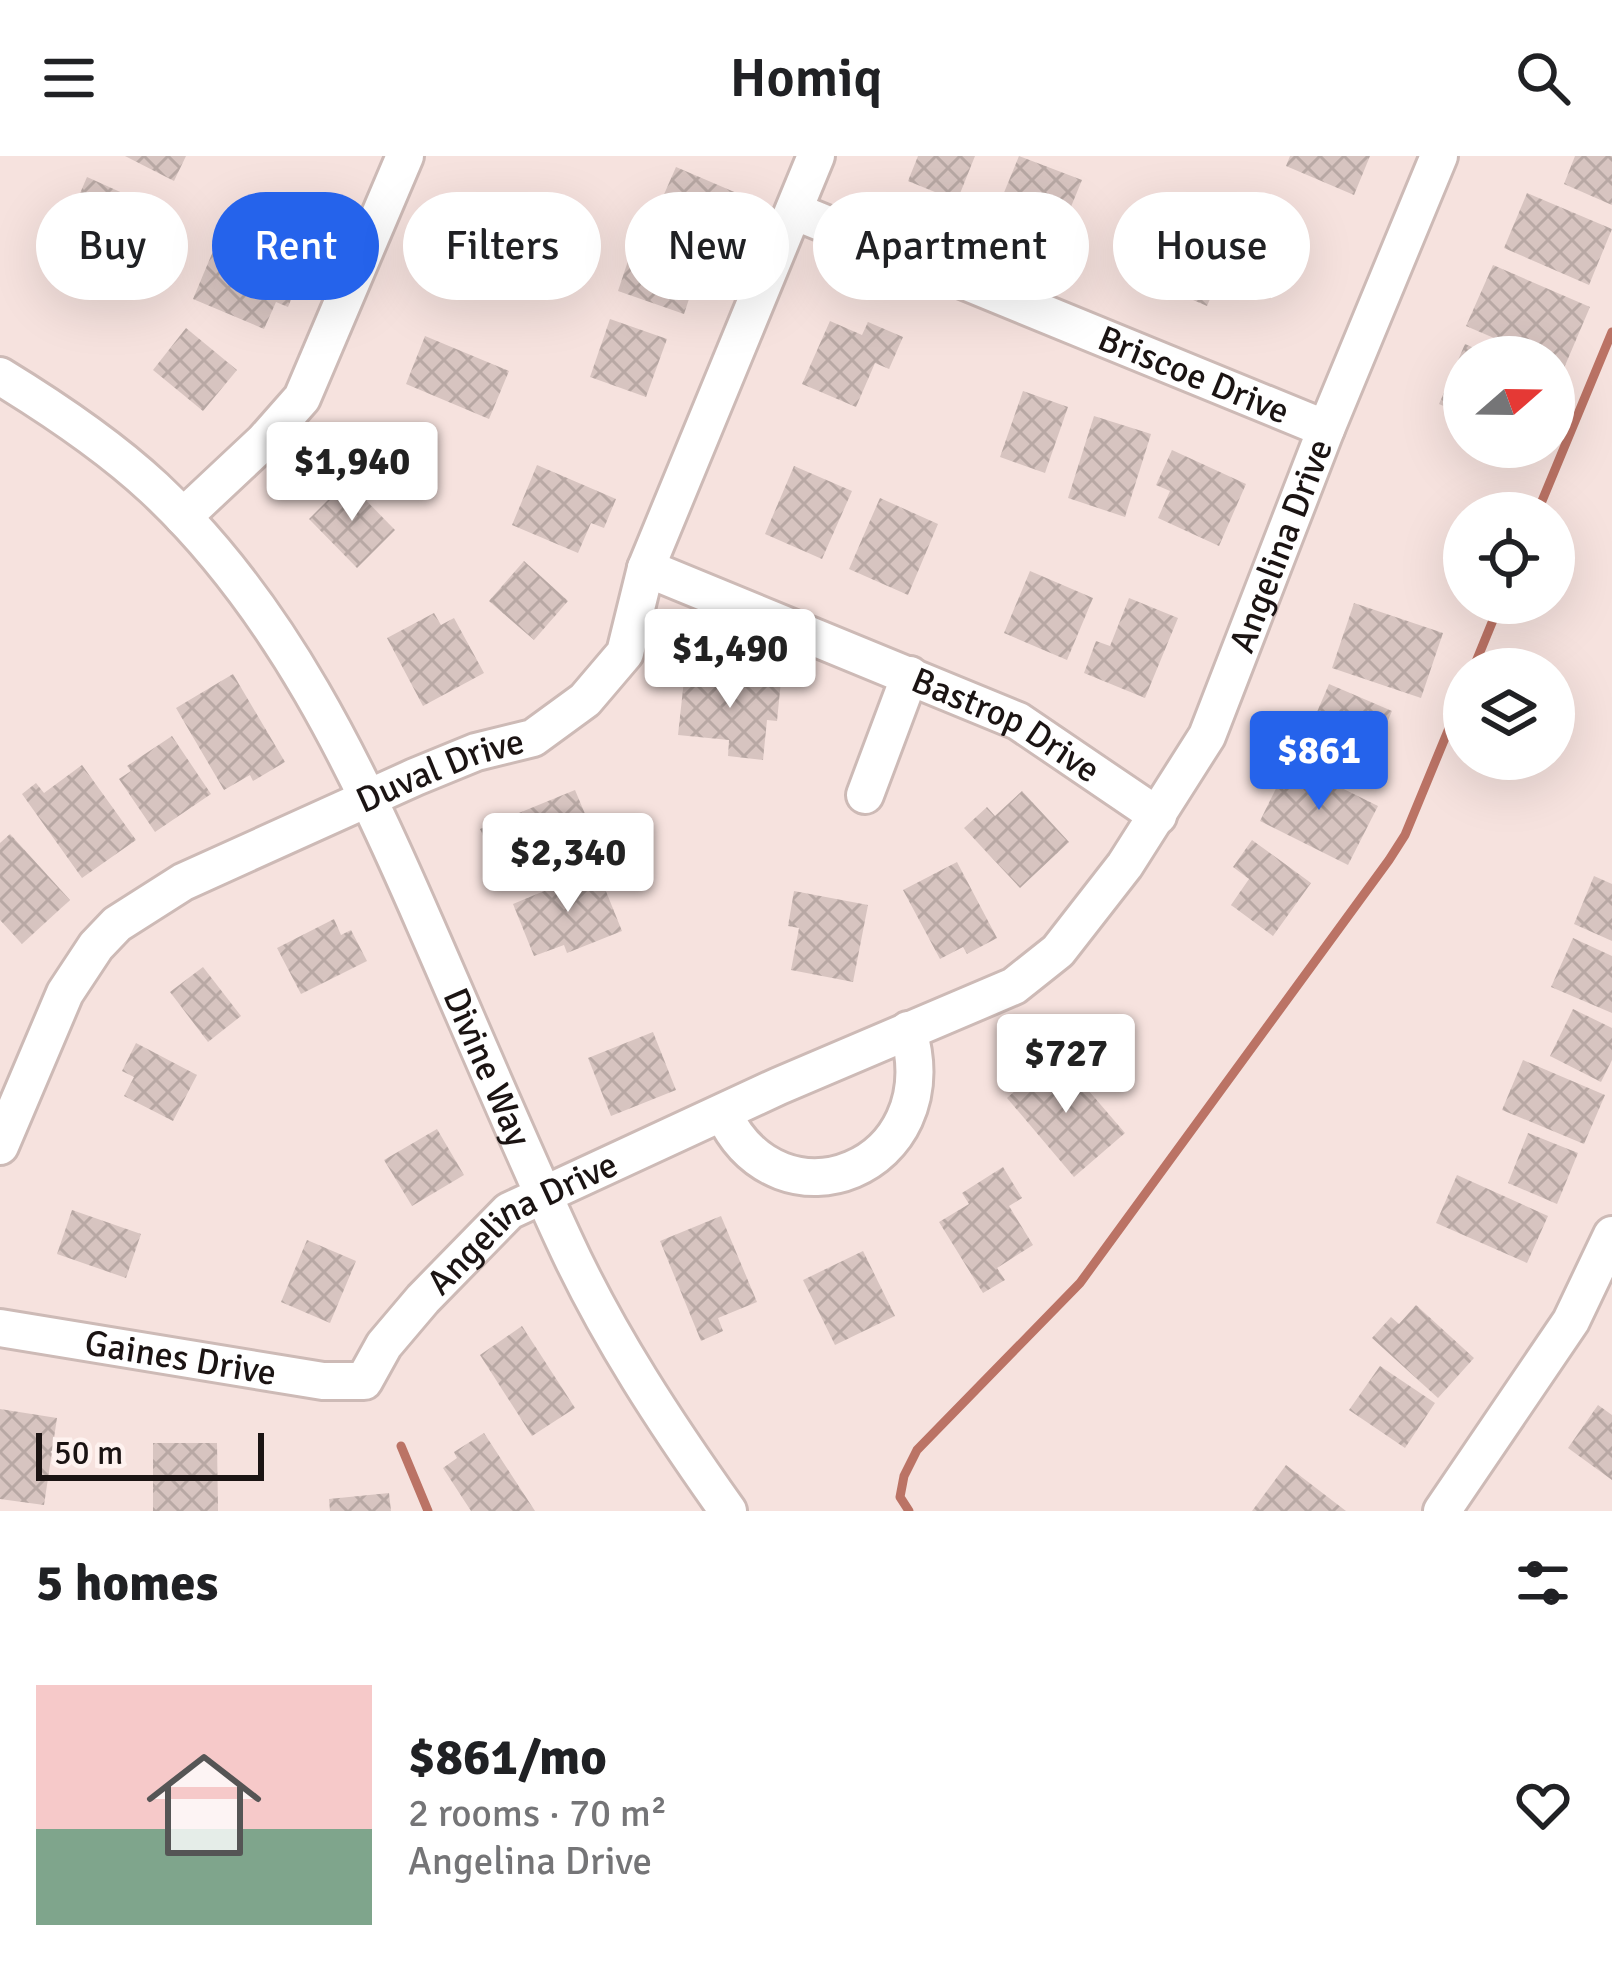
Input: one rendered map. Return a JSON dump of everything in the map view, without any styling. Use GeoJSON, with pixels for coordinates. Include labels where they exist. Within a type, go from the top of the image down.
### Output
{"type":"FeatureCollection","features":[{"type":"Feature","properties":{"kind":"street"},"geometry":{"type":"LineString","coordinates":[[183,517],[302,398],[405,156]]}},
{"type":"Feature","properties":{"kind":"street","name":"Duval Drive"},"geometry":{"type":"LineString","coordinates":[[0,1146],[65,993],[117,924],[183,882],[476,752],[533,738],[585,700],[626,653],[646,568],[816,156]]}},
{"type":"Feature","properties":{"kind":"street","name":"Angelina Drive"},"geometry":{"type":"LineString","coordinates":[[364,1381],[384,1345],[453,1265],[509,1211],[999,992],[1038,970],[1077,929],[1158,816],[1207,736],[1439,156]]}},
{"type":"Feature","properties":{"kind":"street","name":"Briscoe Drive"},"geometry":{"type":"LineString","coordinates":[[794,212],[1326,429]]}},
{"type":"Feature","properties":{"kind":"street","name":"Divine Way"},"geometry":{"type":"LineString","coordinates":[[0,376],[84,431],[152,486],[237,580],[284,645],[370,799],[593,1296],[664,1421],[728,1511]]}},
{"type":"Feature","properties":{"kind":"street","name":"Bastrop Drive"},"geometry":{"type":"LineString","coordinates":[[646,568],[1018,721],[1158,816]]}},
{"type":"Feature","properties":{"kind":"street"},"geometry":{"type":"LineString","coordinates":[[865,795],[910,675]]}},
{"type":"Feature","properties":{"kind":"street"},"geometry":{"type":"LineString","coordinates":[[723,1113],[746,1149],[781,1172],[822,1177],[864,1164],[893,1138],[914,1100],[917,1075],[908,1030]]}},
{"type":"Feature","properties":{"kind":"street"},"geometry":{"type":"LineString","coordinates":[[1442,1511],[1571,1321],[1612,1234]]}},
{"type":"Feature","properties":{"kind":"street","name":"Gaines Drive"},"geometry":{"type":"LineString","coordinates":[[0,1328],[323,1381],[364,1381]]}},
{"type":"Feature","properties":{"kind":"building"},"geometry":{"type":"Polygon","coordinates":[[[125,156],[186,156],[174,181],[125,156]]]}},
{"type":"Feature","properties":{"kind":"building"},"geometry":{"type":"Polygon","coordinates":[[[918,156],[975,156],[961,192],[935,192],[908,181],[918,156]]]}},
{"type":"Feature","properties":{"kind":"building"},"geometry":{"type":"Polygon","coordinates":[[[1019,156],[1082,180],[1077,192],[1004,192],[1019,156]]]}},
{"type":"Feature","properties":{"kind":"building"},"geometry":{"type":"Polygon","coordinates":[[[1290,156],[1370,156],[1354,195],[1286,166],[1290,156]]]}},
{"type":"Feature","properties":{"kind":"building"},"geometry":{"type":"Polygon","coordinates":[[[1575,156],[1612,156],[1612,205],[1564,184],[1575,156]]]}},
{"type":"Feature","properties":{"kind":"building"},"geometry":{"type":"Polygon","coordinates":[[[676,167],[734,192],[665,192],[676,167]]]}},
{"type":"Feature","properties":{"kind":"building"},"geometry":{"type":"Polygon","coordinates":[[[87,177],[120,192],[81,192],[87,177]]]}},
{"type":"Feature","properties":{"kind":"building"},"geometry":{"type":"Polygon","coordinates":[[[1527,193],[1612,229],[1589,285],[1504,248],[1527,193]]]}},
{"type":"Feature","properties":{"kind":"building"},"geometry":{"type":"Polygon","coordinates":[[[212,254],[212,300],[291,300],[288,307],[276,302],[264,329],[193,299],[212,254]]]}},
{"type":"Feature","properties":{"kind":"building"},"geometry":{"type":"Polygon","coordinates":[[[1493,265],[1590,307],[1575,342],[1575,336],[1489,336],[1466,326],[1493,265]]]}},
{"type":"Feature","properties":{"kind":"building"},"geometry":{"type":"Polygon","coordinates":[[[644,300],[689,300],[684,314],[644,300]]]}},
{"type":"Feature","properties":{"kind":"building"},"geometry":{"type":"Polygon","coordinates":[[[610,319],[667,339],[646,397],[590,377],[610,319]]]}},
{"type":"Feature","properties":{"kind":"building"},"geometry":{"type":"Polygon","coordinates":[[[830,321],[862,335],[868,322],[903,337],[889,369],[875,363],[856,407],[802,384],[830,321]]]}},
{"type":"Feature","properties":{"kind":"building"},"geometry":{"type":"Polygon","coordinates":[[[186,328],[237,370],[203,411],[153,370],[186,328]]]}},
{"type":"Feature","properties":{"kind":"building"},"geometry":{"type":"Polygon","coordinates":[[[425,336],[509,371],[489,419],[406,384],[425,336]]]}},
{"type":"Feature","properties":{"kind":"building"},"geometry":{"type":"Polygon","coordinates":[[[1023,391],[1068,407],[1045,473],[1000,457],[1023,391]]]}},
{"type":"Feature","properties":{"kind":"building"},"geometry":{"type":"Polygon","coordinates":[[[1094,416],[1151,434],[1125,517],[1068,498],[1094,416]]]}},
{"type":"Feature","properties":{"kind":"building"},"geometry":{"type":"Polygon","coordinates":[[[1172,450],[1246,484],[1219,546],[1158,518],[1170,491],[1156,485],[1172,450]]]}},
{"type":"Feature","properties":{"kind":"building"},"geometry":{"type":"Polygon","coordinates":[[[537,465],[616,499],[604,528],[591,523],[578,553],[512,525],[537,465]]]}},
{"type":"Feature","properties":{"kind":"building"},"geometry":{"type":"Polygon","coordinates":[[[794,466],[852,491],[822,559],[765,534],[794,466]]]}},
{"type":"Feature","properties":{"kind":"building"},"geometry":{"type":"Polygon","coordinates":[[[347,481],[395,530],[357,568],[309,519],[347,481]]]}},
{"type":"Feature","properties":{"kind":"building"},"geometry":{"type":"Polygon","coordinates":[[[880,498],[938,524],[908,595],[849,569],[880,498]]]}},
{"type":"Feature","properties":{"kind":"building"},"geometry":{"type":"Polygon","coordinates":[[[524,561],[568,601],[534,640],[489,601],[524,561]]]}},
{"type":"Feature","properties":{"kind":"building"},"geometry":{"type":"Polygon","coordinates":[[[1030,571],[1093,598],[1067,660],[1004,633],[1030,571]]]}},
{"type":"Feature","properties":{"kind":"building"},"geometry":{"type":"Polygon","coordinates":[[[1129,598],[1178,618],[1145,698],[1084,673],[1096,641],[1110,646],[1129,598]]]}},
{"type":"Feature","properties":{"kind":"building"},"geometry":{"type":"Polygon","coordinates":[[[1354,603],[1443,633],[1421,698],[1332,668],[1354,603]]]}},
{"type":"Feature","properties":{"kind":"building"},"geometry":{"type":"Polygon","coordinates":[[[434,613],[441,625],[454,618],[484,673],[423,706],[387,638],[434,613]]]}},
{"type":"Feature","properties":{"kind":"building"},"geometry":{"type":"Polygon","coordinates":[[[685,671],[781,681],[777,721],[767,720],[763,760],[728,756],[729,740],[678,735],[685,671]]]}},
{"type":"Feature","properties":{"kind":"building"},"geometry":{"type":"Polygon","coordinates":[[[233,674],[285,762],[253,781],[250,775],[224,790],[176,708],[233,674]]]}},
{"type":"Feature","properties":{"kind":"building"},"geometry":{"type":"Polygon","coordinates":[[[1329,684],[1392,711],[1368,767],[1305,740],[1329,684]]]}},
{"type":"Feature","properties":{"kind":"building"},"geometry":{"type":"Polygon","coordinates":[[[172,736],[211,794],[155,832],[119,779],[131,771],[127,766],[172,736]]]}},
{"type":"Feature","properties":{"kind":"building"},"geometry":{"type":"Polygon","coordinates":[[[1289,762],[1378,806],[1348,865],[1260,821],[1289,762]]]}},
{"type":"Feature","properties":{"kind":"building"},"geometry":{"type":"Polygon","coordinates":[[[82,765],[136,840],[82,878],[22,794],[36,783],[44,793],[82,765]]]}},
{"type":"Feature","properties":{"kind":"building"},"geometry":{"type":"Polygon","coordinates":[[[575,790],[601,852],[506,891],[480,829],[575,790]]]}},
{"type":"Feature","properties":{"kind":"building"},"geometry":{"type":"Polygon","coordinates":[[[1022,791],[1069,842],[1020,888],[964,828],[987,807],[995,816],[1022,791]]]}},
{"type":"Feature","properties":{"kind":"building"},"geometry":{"type":"Polygon","coordinates":[[[10,834],[70,900],[22,944],[0,920],[0,843],[10,834]]]}},
{"type":"Feature","properties":{"kind":"building"},"geometry":{"type":"Polygon","coordinates":[[[1252,840],[1311,883],[1273,936],[1231,905],[1249,879],[1233,867],[1252,840]]]}},
{"type":"Feature","properties":{"kind":"building"},"geometry":{"type":"Polygon","coordinates":[[[957,862],[997,938],[967,954],[963,947],[940,959],[903,890],[957,862]]]}},
{"type":"Feature","properties":{"kind":"building"},"geometry":{"type":"Polygon","coordinates":[[[597,869],[622,931],[567,953],[564,945],[534,956],[513,904],[597,869]]]}},
{"type":"Feature","properties":{"kind":"building"},"geometry":{"type":"Polygon","coordinates":[[[1594,876],[1612,884],[1612,941],[1574,924],[1594,876]]]}},
{"type":"Feature","properties":{"kind":"building"},"geometry":{"type":"Polygon","coordinates":[[[794,891],[868,905],[853,982],[791,970],[799,928],[788,926],[794,891]]]}},
{"type":"Feature","properties":{"kind":"building"},"geometry":{"type":"Polygon","coordinates":[[[334,919],[341,935],[351,930],[367,961],[301,994],[277,948],[334,919]]]}},
{"type":"Feature","properties":{"kind":"building"},"geometry":{"type":"Polygon","coordinates":[[[1573,938],[1612,956],[1612,1013],[1551,987],[1573,938]]]}},
{"type":"Feature","properties":{"kind":"building"},"geometry":{"type":"Polygon","coordinates":[[[203,967],[241,1016],[208,1042],[170,992],[203,967]]]}},
{"type":"Feature","properties":{"kind":"building"},"geometry":{"type":"Polygon","coordinates":[[[1573,1009],[1612,1028],[1612,1060],[1601,1082],[1550,1056],[1573,1009]]]}},
{"type":"Feature","properties":{"kind":"building"},"geometry":{"type":"Polygon","coordinates":[[[653,1032],[676,1090],[611,1116],[588,1058],[653,1032]]]}},
{"type":"Feature","properties":{"kind":"building"},"geometry":{"type":"Polygon","coordinates":[[[136,1043],[197,1075],[173,1121],[124,1096],[134,1077],[122,1071],[136,1043]]]}},
{"type":"Feature","properties":{"kind":"building"},"geometry":{"type":"Polygon","coordinates":[[[1057,1054],[1125,1133],[1074,1177],[1007,1098],[1057,1054]]]}},
{"type":"Feature","properties":{"kind":"building"},"geometry":{"type":"Polygon","coordinates":[[[1523,1060],[1605,1095],[1584,1144],[1502,1110],[1523,1060]]]}},
{"type":"Feature","properties":{"kind":"building"},"geometry":{"type":"Polygon","coordinates":[[[437,1129],[464,1175],[412,1206],[384,1160],[437,1129]]]}},
{"type":"Feature","properties":{"kind":"building"},"geometry":{"type":"Polygon","coordinates":[[[1528,1133],[1578,1153],[1557,1204],[1508,1183],[1528,1133]]]}},
{"type":"Feature","properties":{"kind":"building"},"geometry":{"type":"Polygon","coordinates":[[[1003,1167],[1022,1198],[1009,1206],[1033,1245],[997,1268],[1005,1280],[983,1293],[939,1222],[969,1204],[962,1193],[1003,1167]]]}},
{"type":"Feature","properties":{"kind":"building"},"geometry":{"type":"Polygon","coordinates":[[[1457,1175],[1548,1216],[1527,1263],[1436,1223],[1457,1175]]]}},
{"type":"Feature","properties":{"kind":"building"},"geometry":{"type":"Polygon","coordinates":[[[72,1210],[141,1234],[126,1278],[57,1254],[72,1210]]]}},
{"type":"Feature","properties":{"kind":"building"},"geometry":{"type":"Polygon","coordinates":[[[721,1216],[757,1302],[718,1318],[723,1331],[701,1341],[660,1241],[721,1216]]]}},
{"type":"Feature","properties":{"kind":"building"},"geometry":{"type":"Polygon","coordinates":[[[307,1240],[356,1261],[330,1323],[281,1302],[307,1240]]]}},
{"type":"Feature","properties":{"kind":"building"},"geometry":{"type":"Polygon","coordinates":[[[863,1251],[895,1316],[835,1345],[803,1280],[863,1251]]]}},
{"type":"Feature","properties":{"kind":"building"},"geometry":{"type":"Polygon","coordinates":[[[1416,1305],[1474,1358],[1438,1398],[1372,1338],[1391,1317],[1399,1324],[1416,1305]]]}},
{"type":"Feature","properties":{"kind":"building"},"geometry":{"type":"Polygon","coordinates":[[[522,1326],[575,1408],[532,1436],[480,1355],[522,1326]]]}},
{"type":"Feature","properties":{"kind":"building"},"geometry":{"type":"Polygon","coordinates":[[[1380,1366],[1435,1403],[1405,1448],[1349,1410],[1380,1366]]]}},
{"type":"Feature","properties":{"kind":"building"},"geometry":{"type":"Polygon","coordinates":[[[1598,1405],[1612,1415],[1612,1480],[1568,1448],[1598,1405]]]}},
{"type":"Feature","properties":{"kind":"building"},"geometry":{"type":"Polygon","coordinates":[[[0,1409],[57,1418],[44,1505],[0,1499],[0,1409]]]}},
{"type":"Feature","properties":{"kind":"building"},"geometry":{"type":"Polygon","coordinates":[[[484,1433],[535,1511],[471,1511],[443,1468],[457,1458],[454,1452],[484,1433]]]}},
{"type":"Feature","properties":{"kind":"building"},"geometry":{"type":"Polygon","coordinates":[[[153,1443],[217,1443],[218,1511],[153,1511],[153,1443]]]}},
{"type":"Feature","properties":{"kind":"building"},"geometry":{"type":"Polygon","coordinates":[[[1286,1465],[1346,1511],[1252,1511],[1286,1465]]]}},
{"type":"Feature","properties":{"kind":"building"},"geometry":{"type":"Polygon","coordinates":[[[389,1493],[391,1511],[330,1511],[329,1499],[389,1493]]]}},
{"type":"Feature","properties":{"kind":"waterway"},"geometry":{"type":"LineString","coordinates":[[1546,492],[1612,332]]}},
{"type":"Feature","properties":{"kind":"waterway"},"geometry":{"type":"LineString","coordinates":[[1482,648],[1491,624]]}},
{"type":"Feature","properties":{"kind":"waterway"},"geometry":{"type":"LineString","coordinates":[[909,1511],[900,1497],[917,1450],[1080,1283],[1389,860],[1405,835],[1443,743]]}},
{"type":"Feature","properties":{"kind":"waterway"},"geometry":{"type":"LineString","coordinates":[[401,1446],[428,1511]]}}]}
